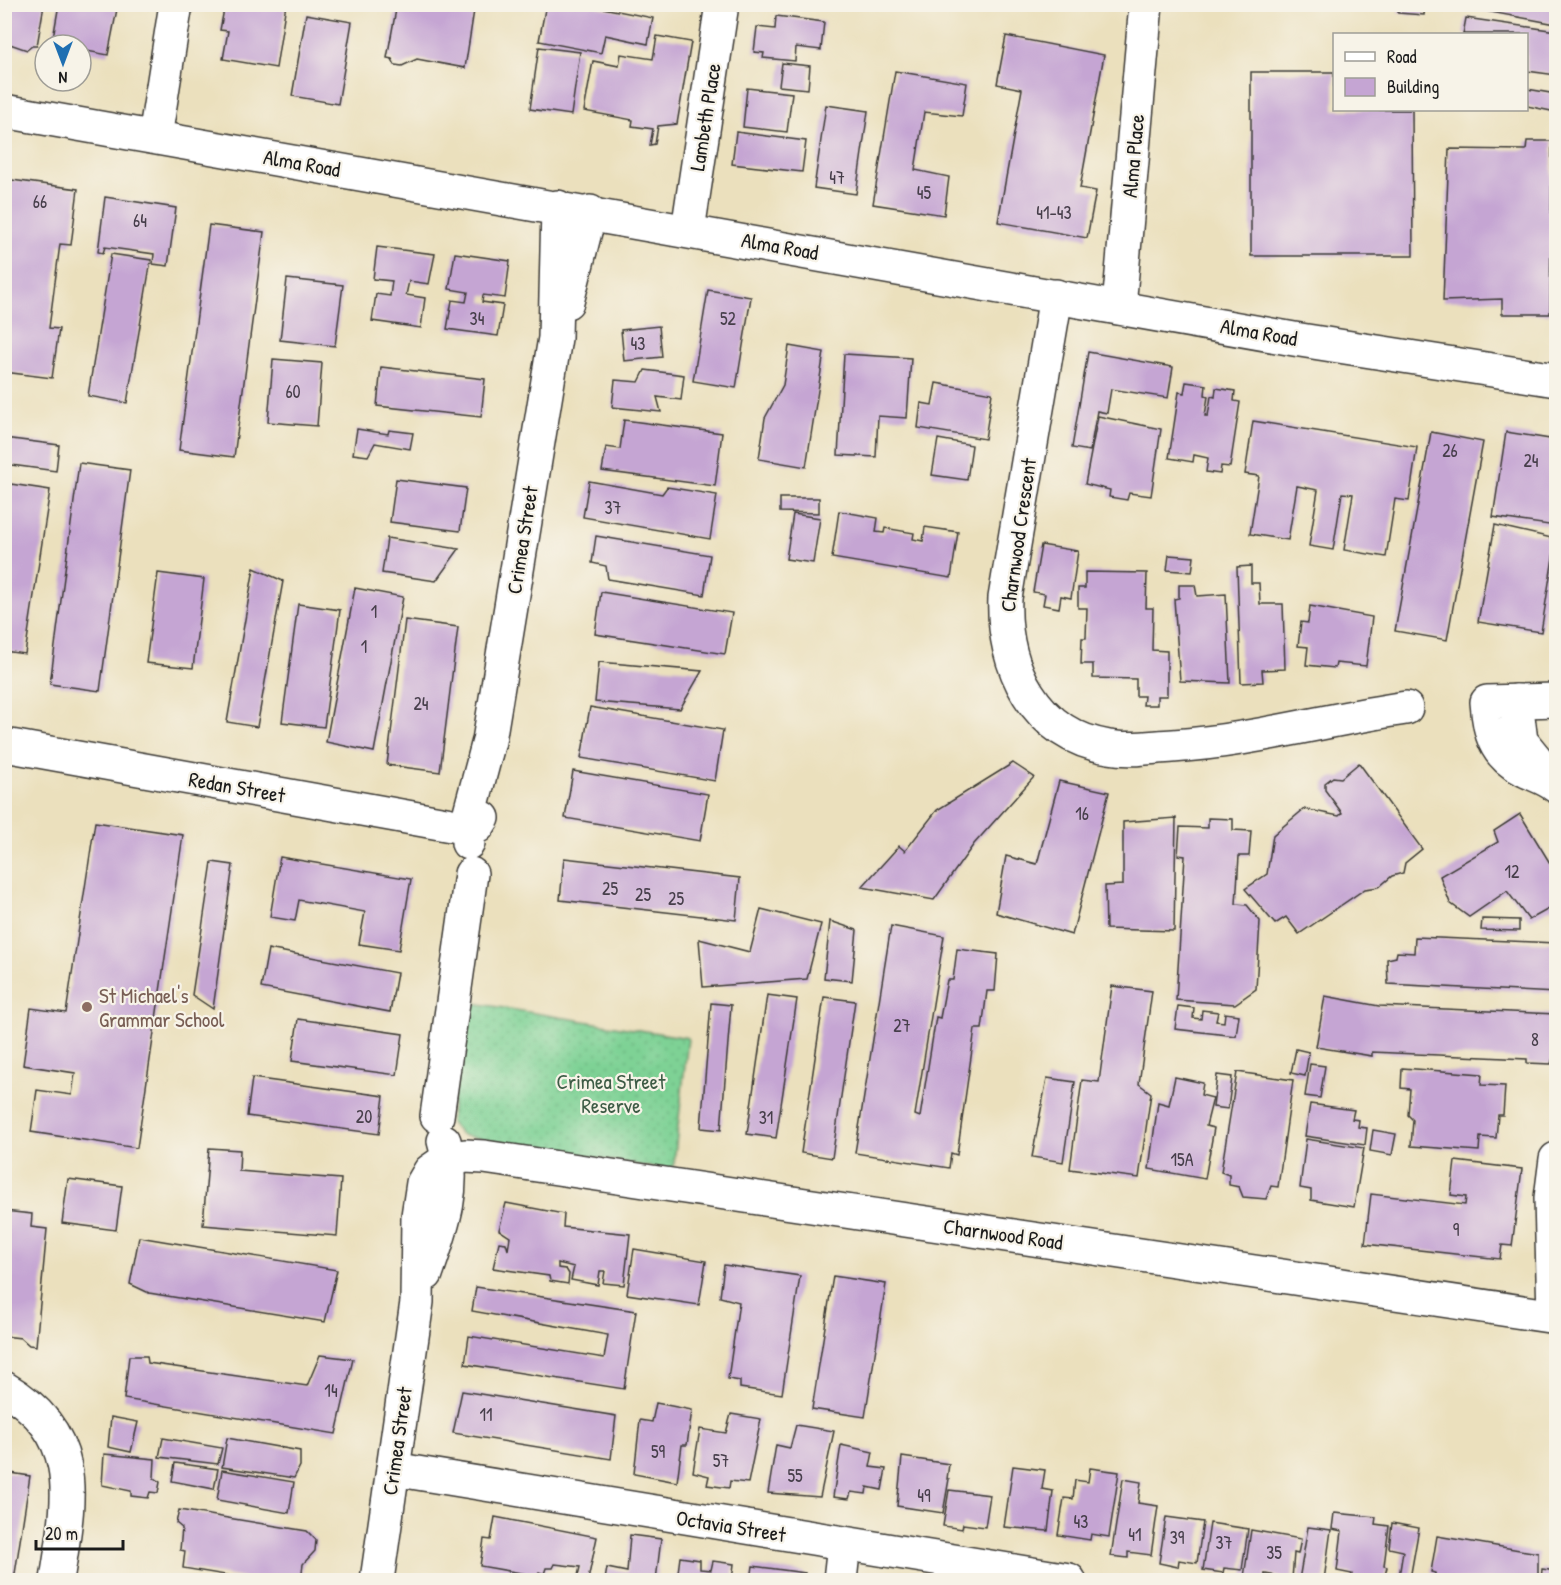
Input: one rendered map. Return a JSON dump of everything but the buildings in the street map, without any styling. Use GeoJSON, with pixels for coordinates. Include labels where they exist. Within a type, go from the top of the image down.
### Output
{"type":"FeatureCollection","features":[{"type":"Feature","properties":{"kind":"street"},"geometry":{"type":"LineString","coordinates":[[155,137],[176,4]]}},
{"type":"Feature","properties":{"kind":"street","name":"Lambeth Place"},"geometry":{"type":"LineString","coordinates":[[688,230],[722,4]]}},
{"type":"Feature","properties":{"kind":"street","name":"Alma Place"},"geometry":{"type":"LineString","coordinates":[[1119,308],[1146,4]]}},
{"type":"Feature","properties":{"kind":"street","name":"Alma Road"},"geometry":{"type":"LineString","coordinates":[[4,111],[590,212],[1294,339],[1557,380]]}},
{"type":"Feature","properties":{"kind":"street","name":"Crimea Street"},"geometry":{"type":"LineString","coordinates":[[469,848],[484,814],[489,741],[555,338],[558,207]]}},
{"type":"Feature","properties":{"kind":"street","name":"Crimea Street"},"geometry":{"type":"LineString","coordinates":[[555,338],[570,293],[590,212]]}},
{"type":"Feature","properties":{"kind":"street","name":"Charnwood Crescent"},"geometry":{"type":"LineString","coordinates":[[1056,296],[1005,598],[1008,645],[1020,683],[1031,702],[1053,722],[1071,734],[1101,746],[1132,749],[1261,736],[1406,708]]}},
{"type":"Feature","properties":{"kind":"street"},"geometry":{"type":"LineString","coordinates":[[1557,699],[1502,701],[1491,735],[1500,752],[1519,767],[1557,785]]}},
{"type":"Feature","properties":{"kind":"street","name":"Redan Street"},"geometry":{"type":"LineString","coordinates":[[5,745],[469,848]]}},
{"type":"Feature","properties":{"kind":"street"},"geometry":{"type":"LineString","coordinates":[[443,1139],[469,848]]}},
{"type":"Feature","properties":{"kind":"street","name":"Crimea Street"},"geometry":{"type":"LineString","coordinates":[[377,1581],[417,1302],[418,1225],[423,1183],[433,1167],[443,1139]]}},
{"type":"Feature","properties":{"kind":"street","name":"Charnwood Road"},"geometry":{"type":"LineString","coordinates":[[443,1139],[465,1156],[1555,1316]]}},
{"type":"Feature","properties":{"kind":"street"},"geometry":{"type":"LineString","coordinates":[[1555,1316],[1551,1198],[1557,1159]]}},
{"type":"Feature","properties":{"kind":"street"},"geometry":{"type":"LineString","coordinates":[[4,1388],[26,1400],[45,1419],[57,1441],[65,1467],[69,1496],[57,1581]]}},
{"type":"Feature","properties":{"kind":"street","name":"Octavia Street"},"geometry":{"type":"LineString","coordinates":[[393,1470],[1069,1581]]}},
{"type":"Feature","properties":{"kind":"street"},"geometry":{"type":"LineString","coordinates":[[840,1581],[844,1544]]}},
{"type":"Feature","properties":{"kind":"green space","name":"Crimea Street Reserve"},"geometry":{"type":"Polygon","coordinates":[[[467,1002],[688,1038],[673,1171],[461,1135],[450,1122],[467,1002]]]}},
{"type":"Feature","properties":{"kind":"place","name":"St Michael's Grammar School"},"geometry":{"type":"Point","coordinates":[87,1007]}}]}
